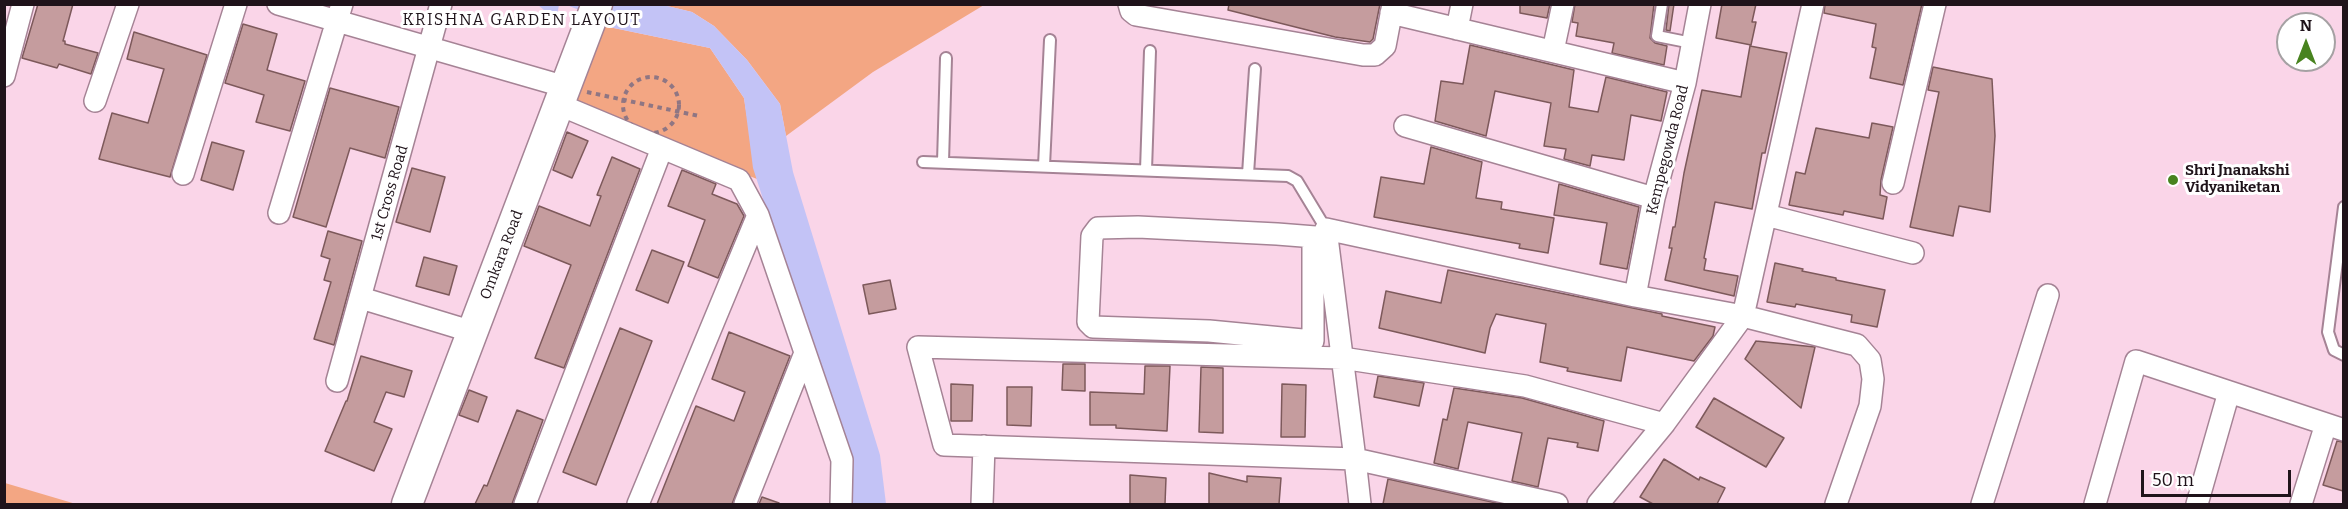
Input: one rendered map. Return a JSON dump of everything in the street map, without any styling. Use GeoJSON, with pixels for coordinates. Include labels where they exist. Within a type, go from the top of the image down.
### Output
{"type":"FeatureCollection","features":[{"type":"Feature","properties":{"kind":"street"},"geometry":{"type":"LineString","coordinates":[[4,76],[22,4]]}},
{"type":"Feature","properties":{"kind":"street"},"geometry":{"type":"LineString","coordinates":[[94,101],[128,4]]}},
{"type":"Feature","properties":{"kind":"street"},"geometry":{"type":"LineString","coordinates":[[183,174],[236,4]]}},
{"type":"Feature","properties":{"kind":"street"},"geometry":{"type":"LineString","coordinates":[[278,4],[339,13],[563,96],[663,148],[739,180],[758,215],[842,460],[841,504]]}},
{"type":"Feature","properties":{"kind":"street","name":"1st Cross Road"},"geometry":{"type":"LineString","coordinates":[[337,381],[441,4]]}},
{"type":"Feature","properties":{"kind":"street","name":"Omkara Road"},"geometry":{"type":"LineString","coordinates":[[407,504],[597,4]]}},
{"type":"Feature","properties":{"kind":"street"},"geometry":{"type":"LineString","coordinates":[[1129,4],[1131,11],[1136,15],[1363,55],[1375,55],[1385,46],[1392,9],[1457,29],[1685,82]]}},
{"type":"Feature","properties":{"kind":"street"},"geometry":{"type":"LineString","coordinates":[[1457,29],[1462,4]]}},
{"type":"Feature","properties":{"kind":"street"},"geometry":{"type":"LineString","coordinates":[[1553,51],[1563,4]]}},
{"type":"Feature","properties":{"kind":"street","name":"Kempegowda Road"},"geometry":{"type":"LineString","coordinates":[[1635,296],[1654,198],[1685,82],[1700,4]]}},
{"type":"Feature","properties":{"kind":"street"},"geometry":{"type":"LineString","coordinates":[[1598,504],[1664,424],[1743,316],[1814,4]]}},
{"type":"Feature","properties":{"kind":"street"},"geometry":{"type":"LineString","coordinates":[[1893,183],[1935,4]]}},
{"type":"Feature","properties":{"kind":"street"},"geometry":{"type":"LineString","coordinates":[[279,213],[339,13]]}},
{"type":"Feature","properties":{"kind":"street"},"geometry":{"type":"LineString","coordinates":[[1405,126],[1654,198]]}},
{"type":"Feature","properties":{"kind":"street"},"geometry":{"type":"LineString","coordinates":[[525,504],[663,148]]}},
{"type":"Feature","properties":{"kind":"street"},"geometry":{"type":"LineString","coordinates":[[638,504],[758,215]]}},
{"type":"Feature","properties":{"kind":"street"},"geometry":{"type":"LineString","coordinates":[[1766,215],[1913,253]]}},
{"type":"Feature","properties":{"kind":"street"},"geometry":{"type":"LineString","coordinates":[[1322,235],[1313,341],[1209,332],[1093,327],[1088,322],[1092,236],[1098,228],[1138,227],[1322,235],[1743,316],[1857,345],[1870,360],[1873,379],[1870,406],[1836,504]]}},
{"type":"Feature","properties":{"kind":"street"},"geometry":{"type":"LineString","coordinates":[[1322,235],[1342,358],[1360,504]]}},
{"type":"Feature","properties":{"kind":"street"},"geometry":{"type":"LineString","coordinates":[[1982,504],[2048,294]]}},
{"type":"Feature","properties":{"kind":"street"},"geometry":{"type":"LineString","coordinates":[[361,297],[473,332]]}},
{"type":"Feature","properties":{"kind":"street"},"geometry":{"type":"LineString","coordinates":[[1557,504],[1356,459],[944,445],[918,347],[1342,358],[1525,386],[1664,424]]}},
{"type":"Feature","properties":{"kind":"street"},"geometry":{"type":"LineString","coordinates":[[745,504],[805,353]]}},
{"type":"Feature","properties":{"kind":"street"},"geometry":{"type":"LineString","coordinates":[[2095,504],[2136,361],[2335,427],[2301,504]]}},
{"type":"Feature","properties":{"kind":"street"},"geometry":{"type":"LineString","coordinates":[[2197,504],[2229,392]]}},
{"type":"Feature","properties":{"kind":"street"},"geometry":{"type":"LineString","coordinates":[[982,504],[984,446]]}},
{"type":"Feature","properties":{"kind":"lane"},"geometry":{"type":"LineString","coordinates":[[1662,4],[1657,36],[1692,43]]}},
{"type":"Feature","properties":{"kind":"lane"},"geometry":{"type":"LineString","coordinates":[[1044,166],[1050,40]]}},
{"type":"Feature","properties":{"kind":"lane"},"geometry":{"type":"LineString","coordinates":[[1146,170],[1150,51]]}},
{"type":"Feature","properties":{"kind":"lane"},"geometry":{"type":"LineString","coordinates":[[943,162],[946,58]]}},
{"type":"Feature","properties":{"kind":"lane"},"geometry":{"type":"LineString","coordinates":[[1248,174],[1255,69]]}},
{"type":"Feature","properties":{"kind":"lane"},"geometry":{"type":"LineString","coordinates":[[923,162],[1288,176],[1297,181],[1322,235]]}},
{"type":"Feature","properties":{"kind":"lane"},"geometry":{"type":"LineString","coordinates":[[2343,207],[2328,332],[2334,350],[2343,355]]}},
{"type":"Feature","properties":{"kind":"path"},"geometry":{"type":"LineString","coordinates":[[657,78],[673,87],[680,103],[678,111],[668,127],[650,132],[641,130],[627,118],[624,100],[627,92],[640,80],[657,78]]}},
{"type":"Feature","properties":{"kind":"path"},"geometry":{"type":"LineString","coordinates":[[563,96],[624,100],[699,116]]}},
{"type":"Feature","properties":{"kind":"shaded area"},"geometry":{"type":"Polygon","coordinates":[[[663,5],[984,5],[873,72],[786,136],[780,104],[747,60],[714,26],[692,12],[663,5]]]}},
{"type":"Feature","properties":{"kind":"shaded area"},"geometry":{"type":"Polygon","coordinates":[[[604,26],[710,48],[744,98],[757,179],[569,105],[604,26]]]}},
{"type":"Feature","properties":{"kind":"shaded area"},"geometry":{"type":"Polygon","coordinates":[[[5,483],[76,504],[5,504],[5,483]]]}},
{"type":"Feature","properties":{"kind":"water"},"geometry":{"type":"Polygon","coordinates":[[[538,5],[559,5],[556,20],[538,5]]]}},
{"type":"Feature","properties":{"kind":"water"},"geometry":{"type":"Polygon","coordinates":[[[611,5],[663,5],[692,12],[714,26],[747,60],[780,104],[793,172],[880,455],[886,504],[849,504],[850,469],[753,168],[744,98],[710,48],[604,26],[611,5]]]}},
{"type":"Feature","properties":{"kind":"building"},"geometry":{"type":"Polygon","coordinates":[[[38,4],[73,4],[63,41],[65,44],[98,53],[91,74],[59,64],[57,68],[22,58],[38,4]]]}},
{"type":"Feature","properties":{"kind":"building"},"geometry":{"type":"Polygon","coordinates":[[[1229,4],[1380,4],[1373,39],[1370,42],[1335,37],[1228,10],[1229,4]]]}},
{"type":"Feature","properties":{"kind":"building"},"geometry":{"type":"Polygon","coordinates":[[[1520,4],[1550,4],[1547,18],[1520,13],[1520,4]]]}},
{"type":"Feature","properties":{"kind":"building"},"geometry":{"type":"Polygon","coordinates":[[[1575,4],[1654,4],[1650,38],[1655,43],[1667,46],[1664,65],[1612,53],[1614,43],[1576,36],[1578,23],[1572,22],[1575,4]]]}},
{"type":"Feature","properties":{"kind":"building"},"geometry":{"type":"Polygon","coordinates":[[[1669,4],[1674,4],[1670,31],[1666,30],[1669,4]]]}},
{"type":"Feature","properties":{"kind":"building"},"geometry":{"type":"Polygon","coordinates":[[[1722,4],[1756,4],[1752,22],[1756,22],[1751,45],[1716,38],[1722,4]]]}},
{"type":"Feature","properties":{"kind":"building"},"geometry":{"type":"Polygon","coordinates":[[[1825,4],[1922,4],[1903,85],[1870,78],[1876,48],[1872,47],[1876,24],[1824,13],[1825,4]]]}},
{"type":"Feature","properties":{"kind":"building"},"geometry":{"type":"Polygon","coordinates":[[[243,24],[277,34],[267,70],[305,81],[290,131],[256,122],[264,95],[225,83],[243,24]]]}},
{"type":"Feature","properties":{"kind":"building"},"geometry":{"type":"Polygon","coordinates":[[[134,32],[207,55],[170,177],[99,159],[112,113],[148,123],[164,69],[127,59],[134,32]]]}},
{"type":"Feature","properties":{"kind":"building"},"geometry":{"type":"Polygon","coordinates":[[[1470,45],[1574,70],[1569,107],[1598,112],[1606,77],[1667,92],[1661,121],[1631,115],[1624,160],[1592,155],[1590,166],[1564,159],[1566,149],[1544,146],[1551,103],[1495,91],[1486,136],[1435,121],[1441,81],[1463,84],[1470,45]]]}},
{"type":"Feature","properties":{"kind":"building"},"geometry":{"type":"Polygon","coordinates":[[[1750,46],[1787,53],[1765,153],[1762,153],[1752,209],[1715,202],[1704,258],[1706,259],[1704,270],[1738,276],[1734,296],[1665,280],[1672,248],[1669,248],[1673,227],[1675,227],[1702,90],[1741,97],[1750,46]]]}},
{"type":"Feature","properties":{"kind":"building"},"geometry":{"type":"Polygon","coordinates":[[[1933,67],[1992,79],[1995,136],[1990,212],[1959,206],[1953,236],[1910,227],[1939,92],[1928,90],[1933,67]]]}},
{"type":"Feature","properties":{"kind":"building"},"geometry":{"type":"Polygon","coordinates":[[[330,88],[399,107],[385,158],[350,148],[326,227],[293,217],[330,88]]]}},
{"type":"Feature","properties":{"kind":"building"},"geometry":{"type":"Polygon","coordinates":[[[1872,123],[1893,127],[1881,180],[1880,195],[1887,197],[1883,219],[1844,211],[1843,215],[1789,205],[1796,172],[1805,174],[1816,128],[1869,138],[1872,123]]]}},
{"type":"Feature","properties":{"kind":"building"},"geometry":{"type":"Polygon","coordinates":[[[567,132],[588,141],[572,178],[553,170],[567,132]]]}},
{"type":"Feature","properties":{"kind":"building"},"geometry":{"type":"Polygon","coordinates":[[[212,142],[244,151],[233,190],[201,180],[212,142]]]}},
{"type":"Feature","properties":{"kind":"building"},"geometry":{"type":"Polygon","coordinates":[[[1431,147],[1482,162],[1476,198],[1502,202],[1501,209],[1554,218],[1548,253],[1519,248],[1520,244],[1374,217],[1381,177],[1424,184],[1431,147]]]}},
{"type":"Feature","properties":{"kind":"building"},"geometry":{"type":"Polygon","coordinates":[[[612,157],[640,169],[564,368],[535,358],[571,265],[524,246],[539,206],[590,226],[601,196],[597,195],[612,157]]]}},
{"type":"Feature","properties":{"kind":"building"},"geometry":{"type":"Polygon","coordinates":[[[412,168],[445,177],[430,232],[396,222],[412,168]]]}},
{"type":"Feature","properties":{"kind":"building"},"geometry":{"type":"Polygon","coordinates":[[[682,170],[716,184],[712,194],[737,204],[744,216],[718,278],[688,266],[705,220],[668,206],[682,170]]]}},
{"type":"Feature","properties":{"kind":"building"},"geometry":{"type":"Polygon","coordinates":[[[1559,184],[1639,207],[1627,269],[1600,264],[1607,223],[1554,215],[1559,184]]]}},
{"type":"Feature","properties":{"kind":"building"},"geometry":{"type":"Polygon","coordinates":[[[328,231],[362,241],[334,345],[314,339],[331,282],[324,280],[330,259],[321,256],[328,231]]]}},
{"type":"Feature","properties":{"kind":"building"},"geometry":{"type":"Polygon","coordinates":[[[652,250],[684,262],[668,303],[636,290],[652,250]]]}},
{"type":"Feature","properties":{"kind":"building"},"geometry":{"type":"Polygon","coordinates":[[[424,257],[457,266],[449,295],[416,286],[424,257]]]}},
{"type":"Feature","properties":{"kind":"building"},"geometry":{"type":"Polygon","coordinates":[[[1775,263],[1836,278],[1836,280],[1885,290],[1877,327],[1851,322],[1852,315],[1796,304],[1795,307],[1767,302],[1775,263]]]}},
{"type":"Feature","properties":{"kind":"building"},"geometry":{"type":"Polygon","coordinates":[[[1448,270],[1715,327],[1713,336],[1694,361],[1627,347],[1621,381],[1567,371],[1568,368],[1540,362],[1546,324],[1496,314],[1490,328],[1485,353],[1379,328],[1386,291],[1441,303],[1448,270]]]}},
{"type":"Feature","properties":{"kind":"building"},"geometry":{"type":"Polygon","coordinates":[[[890,280],[896,309],[869,314],[863,285],[890,280]]]}},
{"type":"Feature","properties":{"kind":"building"},"geometry":{"type":"Polygon","coordinates":[[[620,328],[652,341],[596,485],[563,472],[620,328]]]}},
{"type":"Feature","properties":{"kind":"building"},"geometry":{"type":"Polygon","coordinates":[[[729,332],[790,356],[732,504],[657,504],[696,406],[734,421],[745,392],[712,379],[729,332]]]}},
{"type":"Feature","properties":{"kind":"building"},"geometry":{"type":"Polygon","coordinates":[[[1756,341],[1815,347],[1801,408],[1745,359],[1756,341]]]}},
{"type":"Feature","properties":{"kind":"building"},"geometry":{"type":"Polygon","coordinates":[[[361,356],[412,371],[404,397],[386,392],[374,422],[392,429],[374,471],[325,451],[347,401],[361,356]]]}},
{"type":"Feature","properties":{"kind":"building"},"geometry":{"type":"Polygon","coordinates":[[[1063,364],[1085,364],[1085,391],[1062,390],[1063,364]]]}},
{"type":"Feature","properties":{"kind":"building"},"geometry":{"type":"Polygon","coordinates":[[[1145,366],[1170,366],[1167,431],[1116,428],[1116,425],[1090,425],[1090,392],[1144,394],[1145,366]]]}},
{"type":"Feature","properties":{"kind":"building"},"geometry":{"type":"Polygon","coordinates":[[[1201,367],[1223,368],[1223,433],[1199,432],[1201,367]]]}},
{"type":"Feature","properties":{"kind":"building"},"geometry":{"type":"Polygon","coordinates":[[[1378,376],[1424,383],[1419,406],[1374,397],[1378,376]]]}},
{"type":"Feature","properties":{"kind":"building"},"geometry":{"type":"Polygon","coordinates":[[[951,384],[973,385],[972,421],[951,421],[951,384]]]}},
{"type":"Feature","properties":{"kind":"building"},"geometry":{"type":"Polygon","coordinates":[[[1282,384],[1306,385],[1305,437],[1281,437],[1282,384]]]}},
{"type":"Feature","properties":{"kind":"building"},"geometry":{"type":"Polygon","coordinates":[[[1007,387],[1032,387],[1031,426],[1007,425],[1007,387]]]}},
{"type":"Feature","properties":{"kind":"building"},"geometry":{"type":"Polygon","coordinates":[[[1454,388],[1522,398],[1604,421],[1598,451],[1577,447],[1578,443],[1548,438],[1538,487],[1512,481],[1522,433],[1468,422],[1458,469],[1434,463],[1443,419],[1447,420],[1454,388]]]}},
{"type":"Feature","properties":{"kind":"building"},"geometry":{"type":"Polygon","coordinates":[[[469,390],[487,397],[478,422],[459,415],[469,390]]]}},
{"type":"Feature","properties":{"kind":"building"},"geometry":{"type":"Polygon","coordinates":[[[1714,398],[1784,438],[1766,467],[1696,427],[1714,398]]]}},
{"type":"Feature","properties":{"kind":"building"},"geometry":{"type":"Polygon","coordinates":[[[517,410],[543,420],[512,504],[475,504],[484,485],[487,486],[517,410]]]}},
{"type":"Feature","properties":{"kind":"building"},"geometry":{"type":"Polygon","coordinates":[[[2337,441],[2343,442],[2343,491],[2323,485],[2337,441]]]}},
{"type":"Feature","properties":{"kind":"building"},"geometry":{"type":"Polygon","coordinates":[[[1664,459],[1699,480],[1700,477],[1725,488],[1717,504],[1653,504],[1640,497],[1664,459]]]}},
{"type":"Feature","properties":{"kind":"building"},"geometry":{"type":"Polygon","coordinates":[[[1209,473],[1247,482],[1247,476],[1281,478],[1279,504],[1209,504],[1209,473]]]}},
{"type":"Feature","properties":{"kind":"building"},"geometry":{"type":"Polygon","coordinates":[[[1130,475],[1166,478],[1165,504],[1130,504],[1130,475]]]}},
{"type":"Feature","properties":{"kind":"building"},"geometry":{"type":"Polygon","coordinates":[[[1388,479],[1501,504],[1383,504],[1388,479]]]}},
{"type":"Feature","properties":{"kind":"building"},"geometry":{"type":"Polygon","coordinates":[[[762,497],[779,503],[779,504],[759,504],[762,497]]]}},
{"type":"Feature","properties":{"kind":"waterway"},"geometry":{"type":"LineString","coordinates":[[572,4],[585,9]]}},
{"type":"Feature","properties":{"kind":"place","name":"Shri Jnanakshi Vidyaniketan"},"geometry":{"type":"Point","coordinates":[2173,180]}},
{"type":"Feature","properties":{"kind":"district","name":"KRISHNA GARDEN LAYOUT"},"geometry":{"type":"Point","coordinates":[522,21]}}]}
